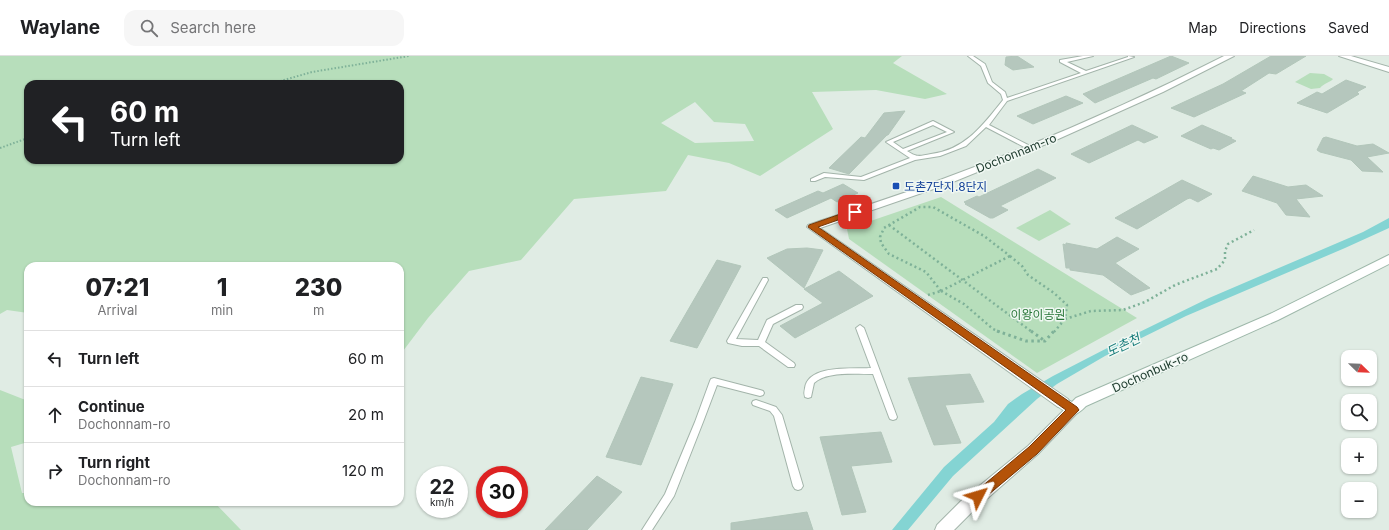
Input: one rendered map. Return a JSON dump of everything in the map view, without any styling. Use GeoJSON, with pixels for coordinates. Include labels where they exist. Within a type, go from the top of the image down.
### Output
{"type":"FeatureCollection","features":[{"type":"Feature","properties":{"kind":"street","name":"Dochonnam-ro"},"geometry":{"type":"LineString","coordinates":[[1068,406],[812,227],[943,182],[1030,148],[1179,83],[1230,56]]}},
{"type":"Feature","properties":{"kind":"street"},"geometry":{"type":"LineString","coordinates":[[1343,56],[1389,70]]}},
{"type":"Feature","properties":{"kind":"street","name":"Dochonbuk-ro"},"geometry":{"type":"LineString","coordinates":[[943,530],[967,506],[1033,450],[1068,406],[1274,318],[1389,259]]}},
{"type":"Feature","properties":{"kind":"lane"},"geometry":{"type":"LineString","coordinates":[[970,56],[983,65],[990,83],[1004,93],[1005,100]]}},
{"type":"Feature","properties":{"kind":"lane"},"geometry":{"type":"LineString","coordinates":[[1086,73],[1062,61],[1091,56]]}},
{"type":"Feature","properties":{"kind":"lane"},"geometry":{"type":"LineString","coordinates":[[813,180],[824,175],[862,179],[914,158],[938,155],[964,145],[986,125],[1005,100],[1132,57],[1130,56]]}},
{"type":"Feature","properties":{"kind":"lane"},"geometry":{"type":"LineString","coordinates":[[903,151],[951,132],[933,123],[889,142],[903,151],[914,158]]}},
{"type":"Feature","properties":{"kind":"lane"},"geometry":{"type":"LineString","coordinates":[[986,125],[1030,148]]}},
{"type":"Feature","properties":{"kind":"lane"},"geometry":{"type":"LineString","coordinates":[[765,280],[731,341],[742,343],[761,343],[791,365]]}},
{"type":"Feature","properties":{"kind":"lane"},"geometry":{"type":"LineString","coordinates":[[761,343],[770,322],[799,307]]}},
{"type":"Feature","properties":{"kind":"lane"},"geometry":{"type":"LineString","coordinates":[[860,328],[893,417]]}},
{"type":"Feature","properties":{"kind":"lane"},"geometry":{"type":"LineString","coordinates":[[808,395],[809,385],[814,379],[823,375],[832,373],[876,371]]}},
{"type":"Feature","properties":{"kind":"lane"},"geometry":{"type":"LineString","coordinates":[[646,530],[669,496],[714,381],[760,393]]}},
{"type":"Feature","properties":{"kind":"lane"},"geometry":{"type":"LineString","coordinates":[[756,403],[773,409],[778,415],[798,486]]}},
{"type":"Feature","properties":{"kind":"path"},"geometry":{"type":"LineString","coordinates":[[284,80],[312,72],[409,56]]}},
{"type":"Feature","properties":{"kind":"path"},"geometry":{"type":"LineString","coordinates":[[0,148],[24,139]]}},
{"type":"Feature","properties":{"kind":"path"},"geometry":{"type":"LineString","coordinates":[[1066,319],[1067,305],[1054,293],[1028,275],[1022,266],[984,236],[933,207],[923,206],[883,229],[880,235],[881,243],[886,250],[899,260],[926,272],[941,291],[964,304],[993,329],[1026,341],[1045,341],[1066,319],[1091,311],[1123,310],[1145,302],[1174,286],[1217,269],[1225,260],[1225,251],[1228,244],[1254,230]]}},
{"type":"Feature","properties":{"kind":"path"},"geometry":{"type":"LineString","coordinates":[[889,225],[1045,341]]}},
{"type":"Feature","properties":{"kind":"path"},"geometry":{"type":"LineString","coordinates":[[914,298],[941,291],[964,281],[1010,256]]}},
{"type":"Feature","properties":{"kind":"green space"},"geometry":{"type":"Polygon","coordinates":[[[0,56],[902,56],[893,63],[947,94],[925,99],[876,90],[812,92],[833,129],[760,176],[729,163],[688,155],[666,191],[574,199],[521,260],[469,271],[428,318],[404,350],[404,262],[24,262],[24,312],[7,310],[0,314],[0,56]],[[695,102],[661,123],[695,143],[754,141],[745,124],[714,122],[695,102]]]}},
{"type":"Feature","properties":{"kind":"green space"},"geometry":{"type":"Polygon","coordinates":[[[1310,73],[1324,74],[1333,79],[1320,88],[1311,89],[1295,82],[1310,73]]]}},
{"type":"Feature","properties":{"kind":"green space","name":"이왕이공원"},"geometry":{"type":"Polygon","coordinates":[[[941,197],[1137,318],[1037,373],[849,239],[847,229],[941,197]]]}},
{"type":"Feature","properties":{"kind":"green space"},"geometry":{"type":"Polygon","coordinates":[[[1050,210],[1071,224],[1039,241],[1016,228],[1050,210]]]}},
{"type":"Feature","properties":{"kind":"green space"},"geometry":{"type":"Polygon","coordinates":[[[0,390],[24,399],[24,443],[11,447],[22,493],[24,493],[24,506],[218,506],[241,530],[0,530],[0,390]]]}},
{"type":"Feature","properties":{"kind":"water","name":"도촌천"},"geometry":{"type":"Polygon","coordinates":[[[1389,218],[1389,228],[1186,316],[1105,356],[1057,384],[1037,399],[953,476],[908,530],[892,530],[944,467],[994,422],[1008,404],[1022,394],[1117,343],[1209,298],[1363,232],[1389,218]]]}},
{"type":"Feature","properties":{"kind":"building"},"geometry":{"type":"Polygon","coordinates":[[[1017,56],[1034,67],[1013,70],[1005,65],[1006,57],[1017,56]]]}},
{"type":"Feature","properties":{"kind":"building"},"geometry":{"type":"Polygon","coordinates":[[[1171,56],[1189,63],[1156,79],[1153,78],[1095,103],[1083,94],[1171,56]]]}},
{"type":"Feature","properties":{"kind":"building"},"geometry":{"type":"Polygon","coordinates":[[[1271,56],[1306,56],[1276,74],[1269,73],[1241,91],[1246,93],[1194,117],[1171,108],[1223,84],[1271,56]]]}},
{"type":"Feature","properties":{"kind":"building"},"geometry":{"type":"Polygon","coordinates":[[[1346,80],[1366,87],[1357,92],[1359,94],[1327,113],[1297,103],[1317,92],[1322,94],[1346,80]]]}},
{"type":"Feature","properties":{"kind":"building"},"geometry":{"type":"Polygon","coordinates":[[[1066,96],[1083,103],[1033,124],[1017,116],[1066,96]]]}},
{"type":"Feature","properties":{"kind":"building"},"geometry":{"type":"Polygon","coordinates":[[[905,111],[888,135],[849,174],[829,168],[861,137],[865,138],[884,113],[905,111]]]}},
{"type":"Feature","properties":{"kind":"building"},"geometry":{"type":"Polygon","coordinates":[[[1132,125],[1158,137],[1144,143],[1138,140],[1089,163],[1071,154],[1132,125]]]}},
{"type":"Feature","properties":{"kind":"building"},"geometry":{"type":"Polygon","coordinates":[[[1202,125],[1236,141],[1219,150],[1213,148],[1211,149],[1181,136],[1202,125]]]}},
{"type":"Feature","properties":{"kind":"building"},"geometry":{"type":"Polygon","coordinates":[[[1326,137],[1357,146],[1373,144],[1389,153],[1367,157],[1383,172],[1362,171],[1351,160],[1320,152],[1317,150],[1323,138],[1326,137]]]}},
{"type":"Feature","properties":{"kind":"building"},"geometry":{"type":"Polygon","coordinates":[[[1038,169],[1056,178],[1000,206],[1008,210],[993,218],[990,218],[964,202],[977,196],[979,197],[1038,169]]]}},
{"type":"Feature","properties":{"kind":"building"},"geometry":{"type":"Polygon","coordinates":[[[1253,176],[1288,187],[1306,185],[1323,196],[1296,199],[1310,217],[1286,215],[1277,203],[1242,191],[1253,176]]]}},
{"type":"Feature","properties":{"kind":"building"},"geometry":{"type":"Polygon","coordinates":[[[1182,180],[1212,194],[1198,202],[1190,198],[1187,199],[1137,229],[1115,218],[1182,180]]]}},
{"type":"Feature","properties":{"kind":"building"},"geometry":{"type":"Polygon","coordinates":[[[843,184],[858,193],[837,202],[831,198],[787,218],[775,210],[818,191],[823,193],[843,184]]]}},
{"type":"Feature","properties":{"kind":"building"},"geometry":{"type":"Polygon","coordinates":[[[1117,237],[1139,249],[1115,263],[1150,288],[1131,295],[1103,275],[1070,270],[1070,268],[1066,268],[1063,244],[1066,245],[1066,243],[1097,249],[1117,237]]]}},
{"type":"Feature","properties":{"kind":"building"},"geometry":{"type":"Polygon","coordinates":[[[807,248],[823,250],[804,288],[767,258],[787,249],[807,248]]]}},
{"type":"Feature","properties":{"kind":"building"},"geometry":{"type":"Polygon","coordinates":[[[717,260],[741,266],[697,348],[670,341],[717,260]]]}},
{"type":"Feature","properties":{"kind":"building"},"geometry":{"type":"Polygon","coordinates":[[[839,271],[873,296],[795,338],[780,326],[823,303],[804,289],[839,271]]]}},
{"type":"Feature","properties":{"kind":"building"},"geometry":{"type":"Polygon","coordinates":[[[970,374],[984,402],[945,405],[961,443],[934,445],[908,378],[970,374]]]}},
{"type":"Feature","properties":{"kind":"building"},"geometry":{"type":"Polygon","coordinates":[[[641,377],[673,384],[641,465],[606,457],[641,377]]]}},
{"type":"Feature","properties":{"kind":"building"},"geometry":{"type":"Polygon","coordinates":[[[881,432],[892,462],[851,466],[866,512],[842,515],[820,437],[881,432]]]}},
{"type":"Feature","properties":{"kind":"building"},"geometry":{"type":"Polygon","coordinates":[[[597,476],[622,492],[587,530],[545,530],[597,476]]]}},
{"type":"Feature","properties":{"kind":"building"},"geometry":{"type":"Polygon","coordinates":[[[807,512],[813,530],[731,530],[731,523],[807,512]]]}},
{"type":"Feature","properties":{"kind":"place","name":"도촌7단지.8단지"},"geometry":{"type":"Point","coordinates":[896,186]}},
{"type":"Feature","properties":{"kind":"route"},"geometry":{"type":"LineString","coordinates":[[855,212],[812,227],[1073,410],[1033,450],[978,496]]}}]}
